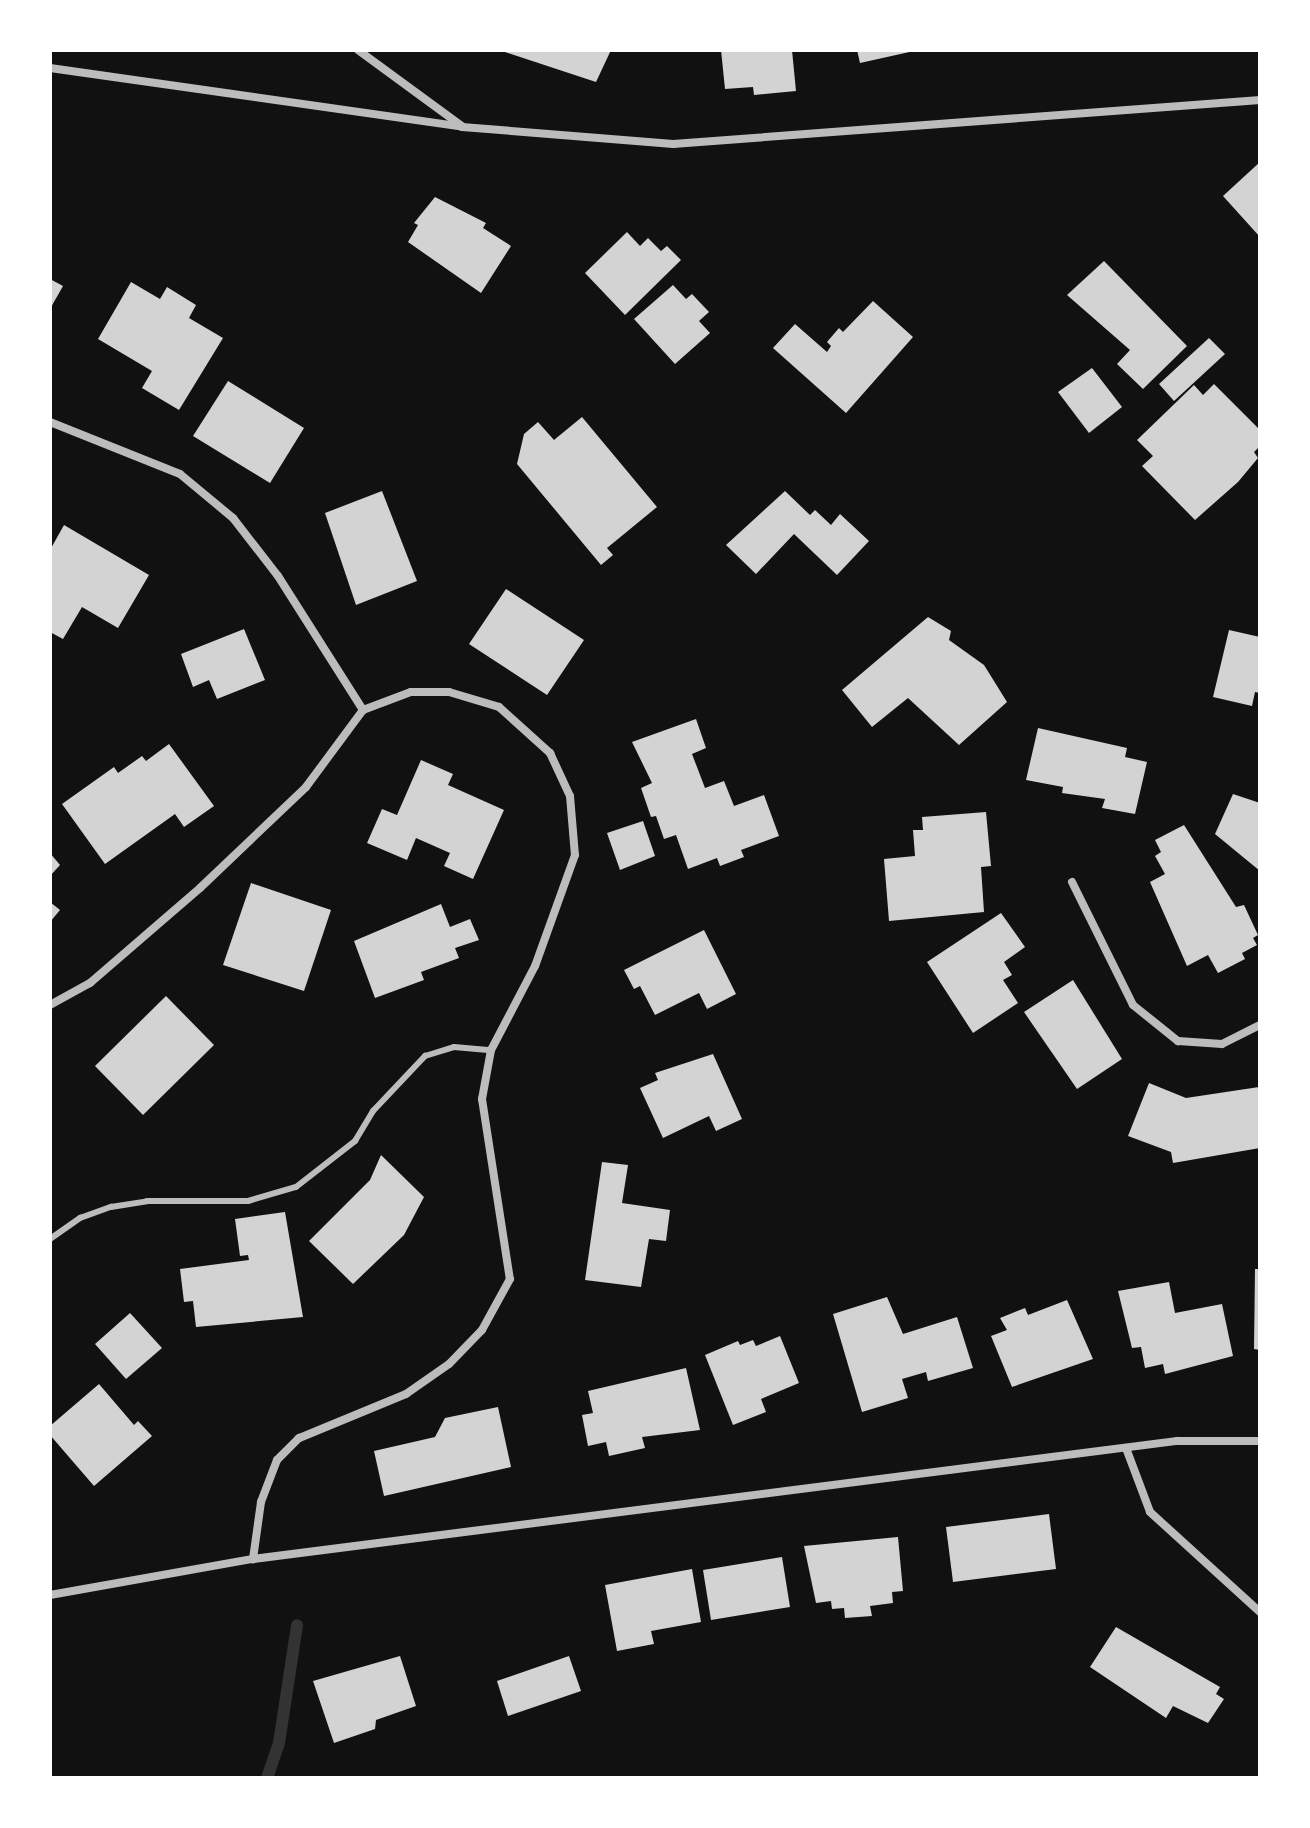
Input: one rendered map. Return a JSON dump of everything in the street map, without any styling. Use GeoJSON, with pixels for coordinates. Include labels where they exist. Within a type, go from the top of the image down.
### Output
{"type":"FeatureCollection","features":[{"type":"Feature","properties":{"kind":"street"},"geometry":{"type":"LineString","coordinates":[[358,50],[462,127]]}},
{"type":"Feature","properties":{"kind":"street"},"geometry":{"type":"LineString","coordinates":[[50,68],[462,127],[673,144],[1260,100]]}},
{"type":"Feature","properties":{"kind":"street"},"geometry":{"type":"LineString","coordinates":[[50,422],[180,474],[233,518],[278,576],[363,710]]}},
{"type":"Feature","properties":{"kind":"street"},"geometry":{"type":"LineString","coordinates":[[50,1005],[90,983],[200,888],[306,787],[363,710],[411,692],[449,692],[499,707],[550,753],[570,796],[575,855],[535,966],[491,1050],[482,1099],[510,1279],[482,1330],[449,1364],[406,1394],[299,1438],[277,1460],[261,1502],[253,1559]]}},
{"type":"Feature","properties":{"kind":"street"},"geometry":{"type":"LineString","coordinates":[[1072,882],[1133,1005],[1178,1041],[1222,1044],[1260,1025]]}},
{"type":"Feature","properties":{"kind":"street"},"geometry":{"type":"LineString","coordinates":[[50,1595],[253,1559],[1177,1441],[1260,1441]]}},
{"type":"Feature","properties":{"kind":"street"},"geometry":{"type":"LineString","coordinates":[[1126,1448],[1150,1512],[1260,1612]]}},
{"type":"Feature","properties":{"kind":"lane"},"geometry":{"type":"LineString","coordinates":[[50,1239],[80,1218],[111,1207],[147,1201],[248,1201],[296,1187],[355,1141],[373,1111],[425,1056],[454,1047],[491,1050]]}},
{"type":"Feature","properties":{"kind":"building"},"geometry":{"type":"Polygon","coordinates":[[[499,50],[611,50],[596,82],[499,50]]]}},
{"type":"Feature","properties":{"kind":"building"},"geometry":{"type":"Polygon","coordinates":[[[721,50],[792,50],[796,91],[754,95],[753,87],[725,89],[721,50]]]}},
{"type":"Feature","properties":{"kind":"building"},"geometry":{"type":"Polygon","coordinates":[[[857,50],[914,50],[914,51],[860,63],[857,50]]]}},
{"type":"Feature","properties":{"kind":"building"},"geometry":{"type":"Polygon","coordinates":[[[1260,162],[1260,237],[1223,196],[1260,162]]]}},
{"type":"Feature","properties":{"kind":"building"},"geometry":{"type":"Polygon","coordinates":[[[435,197],[486,223],[483,228],[511,246],[481,293],[408,242],[418,225],[414,223],[435,197]]]}},
{"type":"Feature","properties":{"kind":"building"},"geometry":{"type":"Polygon","coordinates":[[[627,232],[640,246],[648,238],[661,251],[667,246],[681,260],[625,315],[585,273],[627,232]]]}},
{"type":"Feature","properties":{"kind":"building"},"geometry":{"type":"Polygon","coordinates":[[[1104,261],[1187,346],[1143,389],[1117,364],[1130,350],[1067,295],[1104,261]]]}},
{"type":"Feature","properties":{"kind":"building"},"geometry":{"type":"Polygon","coordinates":[[[50,279],[63,286],[50,309],[50,279]]]}},
{"type":"Feature","properties":{"kind":"building"},"geometry":{"type":"Polygon","coordinates":[[[131,282],[160,299],[167,287],[196,305],[189,318],[223,338],[179,410],[142,388],[152,371],[98,339],[131,282]]]}},
{"type":"Feature","properties":{"kind":"building"},"geometry":{"type":"Polygon","coordinates":[[[673,285],[686,299],[692,294],[709,312],[699,321],[710,333],[675,364],[634,319],[673,285]]]}},
{"type":"Feature","properties":{"kind":"building"},"geometry":{"type":"Polygon","coordinates":[[[873,301],[913,337],[846,413],[773,348],[795,324],[827,352],[831,346],[827,342],[839,328],[843,332],[873,301]]]}},
{"type":"Feature","properties":{"kind":"building"},"geometry":{"type":"Polygon","coordinates":[[[1209,338],[1225,354],[1174,401],[1159,384],[1209,338]]]}},
{"type":"Feature","properties":{"kind":"building"},"geometry":{"type":"Polygon","coordinates":[[[1092,368],[1122,407],[1089,433],[1058,392],[1092,368]]]}},
{"type":"Feature","properties":{"kind":"building"},"geometry":{"type":"Polygon","coordinates":[[[228,381],[304,428],[270,483],[193,436],[228,381]]]}},
{"type":"Feature","properties":{"kind":"building"},"geometry":{"type":"Polygon","coordinates":[[[1214,384],[1260,430],[1260,446],[1254,452],[1258,458],[1238,482],[1195,520],[1142,466],[1153,456],[1137,440],[1194,385],[1203,395],[1214,384]]]}},
{"type":"Feature","properties":{"kind":"building"},"geometry":{"type":"Polygon","coordinates":[[[582,417],[657,507],[607,548],[613,555],[601,565],[517,464],[524,434],[538,422],[554,440],[582,417]]]}},
{"type":"Feature","properties":{"kind":"building"},"geometry":{"type":"Polygon","coordinates":[[[382,491],[417,581],[356,605],[325,513],[382,491]]]}},
{"type":"Feature","properties":{"kind":"building"},"geometry":{"type":"Polygon","coordinates":[[[785,491],[810,515],[815,510],[831,525],[840,514],[869,541],[837,575],[794,534],[756,574],[726,545],[785,491]]]}},
{"type":"Feature","properties":{"kind":"building"},"geometry":{"type":"Polygon","coordinates":[[[64,525],[149,575],[118,628],[82,607],[63,639],[50,632],[50,550],[64,525]]]}},
{"type":"Feature","properties":{"kind":"building"},"geometry":{"type":"Polygon","coordinates":[[[506,589],[584,640],[547,695],[469,644],[506,589]]]}},
{"type":"Feature","properties":{"kind":"building"},"geometry":{"type":"Polygon","coordinates":[[[928,617],[951,631],[949,640],[984,665],[1007,702],[959,745],[908,698],[872,727],[842,690],[928,617]]]}},
{"type":"Feature","properties":{"kind":"building"},"geometry":{"type":"Polygon","coordinates":[[[244,629],[265,680],[217,699],[209,680],[193,687],[181,654],[244,629]]]}},
{"type":"Feature","properties":{"kind":"building"},"geometry":{"type":"Polygon","coordinates":[[[1229,630],[1260,637],[1260,693],[1255,692],[1252,706],[1213,697],[1229,630]]]}},
{"type":"Feature","properties":{"kind":"building"},"geometry":{"type":"Polygon","coordinates":[[[696,719],[706,748],[692,754],[705,788],[724,781],[734,806],[764,795],[779,836],[741,850],[744,857],[720,866],[717,858],[688,869],[676,835],[664,839],[656,816],[651,817],[641,788],[652,783],[632,742],[696,719]]]}},
{"type":"Feature","properties":{"kind":"building"},"geometry":{"type":"Polygon","coordinates":[[[1038,728],[1127,748],[1125,757],[1147,762],[1135,814],[1102,808],[1105,799],[1062,793],[1063,787],[1026,780],[1038,728]]]}},
{"type":"Feature","properties":{"kind":"building"},"geometry":{"type":"Polygon","coordinates":[[[169,744],[214,806],[184,827],[175,814],[105,864],[62,804],[114,767],[118,773],[142,756],[146,761],[169,744]]]}},
{"type":"Feature","properties":{"kind":"building"},"geometry":{"type":"Polygon","coordinates":[[[421,760],[453,774],[448,785],[504,810],[473,879],[444,866],[450,853],[416,838],[407,860],[367,843],[382,809],[397,815],[421,760]]]}},
{"type":"Feature","properties":{"kind":"building"},"geometry":{"type":"Polygon","coordinates":[[[1233,794],[1260,803],[1260,871],[1215,834],[1233,794]]]}},
{"type":"Feature","properties":{"kind":"building"},"geometry":{"type":"Polygon","coordinates":[[[986,812],[991,866],[981,867],[984,912],[889,921],[884,859],[915,856],[913,830],[923,830],[922,817],[986,812]]]}},
{"type":"Feature","properties":{"kind":"building"},"geometry":{"type":"Polygon","coordinates":[[[643,821],[655,856],[620,870],[607,833],[643,821]]]}},
{"type":"Feature","properties":{"kind":"building"},"geometry":{"type":"Polygon","coordinates":[[[1184,825],[1236,907],[1244,905],[1258,935],[1253,938],[1257,945],[1242,953],[1245,959],[1218,973],[1208,955],[1187,966],[1150,882],[1165,874],[1155,856],[1161,852],[1155,840],[1184,825]]]}},
{"type":"Feature","properties":{"kind":"building"},"geometry":{"type":"Polygon","coordinates":[[[50,853],[60,865],[50,876],[50,853]]]}},
{"type":"Feature","properties":{"kind":"building"},"geometry":{"type":"Polygon","coordinates":[[[251,883],[331,910],[304,991],[223,965],[251,883]]]}},
{"type":"Feature","properties":{"kind":"building"},"geometry":{"type":"Polygon","coordinates":[[[50,902],[60,910],[50,922],[50,902]]]}},
{"type":"Feature","properties":{"kind":"building"},"geometry":{"type":"Polygon","coordinates":[[[441,904],[450,927],[470,919],[479,940],[455,948],[459,958],[421,972],[424,980],[375,998],[354,941],[441,904]]]}},
{"type":"Feature","properties":{"kind":"building"},"geometry":{"type":"Polygon","coordinates":[[[1001,913],[1025,947],[1004,962],[1012,975],[1003,980],[1018,1003],[973,1033],[927,962],[1001,913]]]}},
{"type":"Feature","properties":{"kind":"building"},"geometry":{"type":"Polygon","coordinates":[[[704,930],[736,994],[707,1009],[699,993],[655,1015],[640,986],[634,989],[624,970],[704,930]]]}},
{"type":"Feature","properties":{"kind":"building"},"geometry":{"type":"Polygon","coordinates":[[[1073,980],[1122,1059],[1077,1089],[1024,1012],[1073,980]]]}},
{"type":"Feature","properties":{"kind":"building"},"geometry":{"type":"Polygon","coordinates":[[[166,996],[214,1045],[143,1115],[95,1066],[166,996]]]}},
{"type":"Feature","properties":{"kind":"building"},"geometry":{"type":"Polygon","coordinates":[[[713,1054],[742,1119],[716,1131],[709,1116],[663,1138],[640,1088],[658,1080],[655,1073],[713,1054]]]}},
{"type":"Feature","properties":{"kind":"building"},"geometry":{"type":"Polygon","coordinates":[[[1149,1083],[1186,1098],[1259,1087],[1260,1148],[1173,1163],[1171,1152],[1128,1136],[1149,1083]]]}},
{"type":"Feature","properties":{"kind":"building"},"geometry":{"type":"Polygon","coordinates":[[[381,1155],[424,1197],[404,1235],[353,1284],[309,1241],[370,1180],[381,1155]]]}},
{"type":"Feature","properties":{"kind":"building"},"geometry":{"type":"Polygon","coordinates":[[[602,1162],[628,1165],[622,1203],[670,1210],[666,1241],[649,1239],[641,1287],[585,1280],[602,1162]]]}},
{"type":"Feature","properties":{"kind":"building"},"geometry":{"type":"Polygon","coordinates":[[[285,1212],[303,1317],[196,1327],[193,1301],[184,1302],[180,1269],[249,1260],[248,1255],[240,1256],[235,1219],[285,1212]]]}},
{"type":"Feature","properties":{"kind":"building"},"geometry":{"type":"Polygon","coordinates":[[[1255,1269],[1260,1269],[1260,1350],[1254,1349],[1255,1269]]]}},
{"type":"Feature","properties":{"kind":"building"},"geometry":{"type":"Polygon","coordinates":[[[1169,1282],[1175,1313],[1222,1304],[1233,1356],[1165,1374],[1163,1364],[1145,1368],[1141,1347],[1132,1348],[1118,1291],[1169,1282]]]}},
{"type":"Feature","properties":{"kind":"building"},"geometry":{"type":"Polygon","coordinates":[[[887,1297],[903,1334],[957,1317],[973,1368],[928,1381],[926,1372],[902,1379],[908,1398],[862,1412],[833,1314],[887,1297]]]}},
{"type":"Feature","properties":{"kind":"building"},"geometry":{"type":"Polygon","coordinates":[[[1067,1300],[1093,1359],[1012,1387],[991,1336],[1007,1330],[1000,1318],[1025,1308],[1028,1315],[1067,1300]]]}},
{"type":"Feature","properties":{"kind":"building"},"geometry":{"type":"Polygon","coordinates":[[[130,1313],[162,1348],[126,1379],[95,1344],[130,1313]]]}},
{"type":"Feature","properties":{"kind":"building"},"geometry":{"type":"Polygon","coordinates":[[[780,1336],[799,1383],[761,1399],[766,1412],[733,1425],[705,1355],[738,1341],[740,1345],[753,1340],[756,1346],[780,1336]]]}},
{"type":"Feature","properties":{"kind":"building"},"geometry":{"type":"Polygon","coordinates":[[[686,1368],[700,1430],[642,1437],[645,1448],[609,1456],[606,1442],[588,1446],[582,1415],[593,1413],[588,1391],[686,1368]]]}},
{"type":"Feature","properties":{"kind":"building"},"geometry":{"type":"Polygon","coordinates":[[[99,1384],[134,1425],[138,1421],[152,1436],[94,1486],[50,1435],[50,1426],[99,1384]]]}},
{"type":"Feature","properties":{"kind":"building"},"geometry":{"type":"Polygon","coordinates":[[[498,1407],[511,1467],[384,1496],[374,1451],[435,1437],[445,1418],[498,1407]]]}},
{"type":"Feature","properties":{"kind":"building"},"geometry":{"type":"Polygon","coordinates":[[[1049,1514],[1056,1569],[953,1582],[946,1527],[1049,1514]]]}},
{"type":"Feature","properties":{"kind":"building"},"geometry":{"type":"Polygon","coordinates":[[[898,1537],[903,1591],[892,1592],[893,1603],[870,1606],[872,1616],[845,1618],[844,1608],[832,1609],[831,1601],[816,1603],[804,1546],[898,1537]]]}},
{"type":"Feature","properties":{"kind":"building"},"geometry":{"type":"Polygon","coordinates":[[[782,1557],[790,1607],[711,1620],[703,1570],[782,1557]]]}},
{"type":"Feature","properties":{"kind":"building"},"geometry":{"type":"Polygon","coordinates":[[[692,1569],[701,1622],[651,1631],[654,1644],[617,1651],[605,1585],[692,1569]]]}},
{"type":"Feature","properties":{"kind":"building"},"geometry":{"type":"Polygon","coordinates":[[[1116,1627],[1220,1687],[1216,1694],[1224,1699],[1208,1723],[1173,1706],[1166,1718],[1090,1667],[1116,1627]]]}},
{"type":"Feature","properties":{"kind":"building"},"geometry":{"type":"Polygon","coordinates":[[[400,1656],[416,1706],[376,1720],[375,1729],[334,1743],[313,1681],[400,1656]]]}},
{"type":"Feature","properties":{"kind":"building"},"geometry":{"type":"Polygon","coordinates":[[[569,1656],[581,1691],[508,1716],[497,1681],[569,1656]]]}},
{"type":"Feature","properties":{"kind":"waterway"},"geometry":{"type":"LineString","coordinates":[[267,1778],[279,1743],[297,1625]]}}]}
